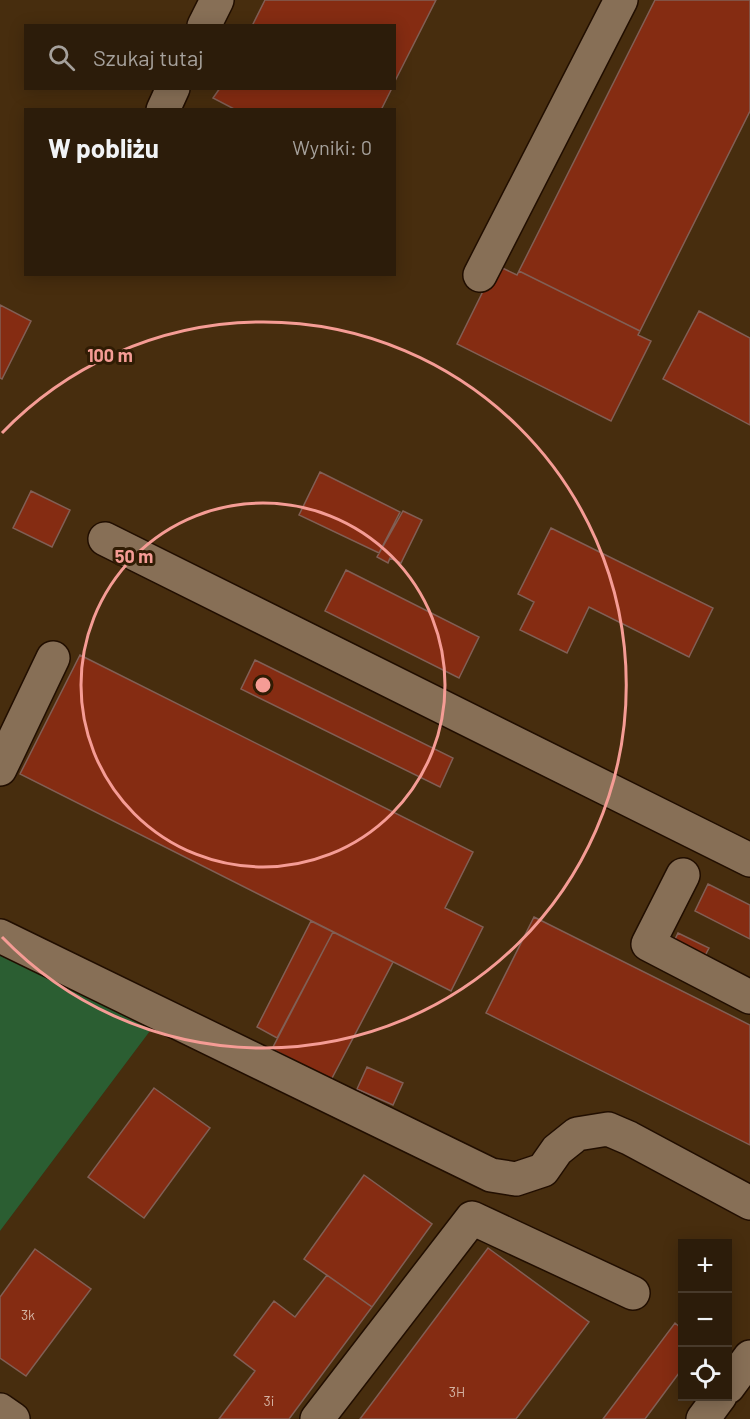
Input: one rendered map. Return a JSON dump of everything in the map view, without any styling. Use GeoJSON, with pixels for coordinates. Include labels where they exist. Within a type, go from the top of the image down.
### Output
{"type":"FeatureCollection","features":[{"type":"Feature","properties":{"kind":"lane"},"geometry":{"type":"LineString","coordinates":[[205,24],[217,0]]}},
{"type":"Feature","properties":{"kind":"lane"},"geometry":{"type":"LineString","coordinates":[[480,275],[618,1]]}},
{"type":"Feature","properties":{"kind":"lane"},"geometry":{"type":"LineString","coordinates":[[164,108],[172,90]]}},
{"type":"Feature","properties":{"kind":"lane"},"geometry":{"type":"LineString","coordinates":[[105,539],[750,860]]}},
{"type":"Feature","properties":{"kind":"lane"},"geometry":{"type":"LineString","coordinates":[[0,769],[53,658]]}},
{"type":"Feature","properties":{"kind":"lane"},"geometry":{"type":"LineString","coordinates":[[683,875],[648,944],[750,997]]}},
{"type":"Feature","properties":{"kind":"lane"},"geometry":{"type":"LineString","coordinates":[[0,936],[491,1175],[516,1179],[543,1170],[557,1150],[577,1134],[608,1130],[629,1138],[750,1203]]}},
{"type":"Feature","properties":{"kind":"lane"},"geometry":{"type":"LineString","coordinates":[[317,1419],[472,1218],[633,1293]]}},
{"type":"Feature","properties":{"kind":"lane"},"geometry":{"type":"LineString","coordinates":[[716,1406],[750,1357]]}},
{"type":"Feature","properties":{"kind":"lane"},"geometry":{"type":"LineString","coordinates":[[0,1410],[12,1419]]}},
{"type":"Feature","properties":{"kind":"shaded area"},"geometry":{"type":"Polygon","coordinates":[[[0,0],[750,0],[750,1419],[0,1419],[0,1231],[153,1027],[0,951],[0,0]]]}},
{"type":"Feature","properties":{"kind":"green space"},"geometry":{"type":"Polygon","coordinates":[[[0,951],[153,1027],[0,1231],[0,951]]]}},
{"type":"Feature","properties":{"kind":"building"},"geometry":{"type":"Polygon","coordinates":[[[265,0],[436,0],[396,79],[396,24],[253,24],[265,0]]]}},
{"type":"Feature","properties":{"kind":"building"},"geometry":{"type":"Polygon","coordinates":[[[655,0],[750,0],[750,111],[640,331],[519,271],[655,0]]]}},
{"type":"Feature","properties":{"kind":"building"},"geometry":{"type":"Polygon","coordinates":[[[219,90],[391,90],[382,108],[232,108],[213,98],[219,90]]]}},
{"type":"Feature","properties":{"kind":"building"},"geometry":{"type":"Polygon","coordinates":[[[496,265],[517,275],[519,271],[640,331],[638,335],[651,341],[611,421],[457,344],[496,265]]]}},
{"type":"Feature","properties":{"kind":"building"},"geometry":{"type":"Polygon","coordinates":[[[0,305],[31,321],[2,379],[0,378],[0,305]]]}},
{"type":"Feature","properties":{"kind":"building"},"geometry":{"type":"Polygon","coordinates":[[[699,311],[750,338],[750,425],[663,379],[699,311]]]}},
{"type":"Feature","properties":{"kind":"building"},"geometry":{"type":"Polygon","coordinates":[[[320,472],[400,512],[379,553],[299,515],[320,472]]]}},
{"type":"Feature","properties":{"kind":"building"},"geometry":{"type":"Polygon","coordinates":[[[31,491],[70,510],[52,547],[13,528],[31,491]]]}},
{"type":"Feature","properties":{"kind":"building"},"geometry":{"type":"Polygon","coordinates":[[[403,511],[422,520],[401,563],[390,558],[388,563],[377,557],[403,511]]]}},
{"type":"Feature","properties":{"kind":"building"},"geometry":{"type":"Polygon","coordinates":[[[551,528],[713,608],[689,657],[589,607],[567,653],[520,630],[534,602],[518,594],[551,528]]]}},
{"type":"Feature","properties":{"kind":"building"},"geometry":{"type":"Polygon","coordinates":[[[346,570],[479,637],[459,678],[325,611],[346,570]]]}},
{"type":"Feature","properties":{"kind":"building"},"geometry":{"type":"Polygon","coordinates":[[[80,655],[473,852],[445,908],[483,927],[451,991],[20,774],[80,655]]]}},
{"type":"Feature","properties":{"kind":"building"},"geometry":{"type":"Polygon","coordinates":[[[255,660],[453,758],[440,787],[241,689],[255,660]]]}},
{"type":"Feature","properties":{"kind":"building"},"geometry":{"type":"Polygon","coordinates":[[[708,884],[750,905],[750,939],[695,911],[708,884]]]}},
{"type":"Feature","properties":{"kind":"building"},"geometry":{"type":"Polygon","coordinates":[[[534,917],[750,1025],[750,1145],[486,1013],[534,917]]]}},
{"type":"Feature","properties":{"kind":"building"},"geometry":{"type":"Polygon","coordinates":[[[311,921],[333,932],[277,1038],[257,1027],[311,921]]]}},
{"type":"Feature","properties":{"kind":"building"},"geometry":{"type":"Polygon","coordinates":[[[333,932],[393,962],[331,1080],[272,1049],[333,932]]]}},
{"type":"Feature","properties":{"kind":"building"},"geometry":{"type":"Polygon","coordinates":[[[678,933],[709,948],[700,965],[670,950],[678,933]]]}},
{"type":"Feature","properties":{"kind":"building"},"geometry":{"type":"Polygon","coordinates":[[[367,1067],[403,1083],[393,1105],[357,1089],[367,1067]]]}},
{"type":"Feature","properties":{"kind":"building"},"geometry":{"type":"Polygon","coordinates":[[[154,1088],[210,1128],[144,1218],[88,1177],[154,1088]]]}},
{"type":"Feature","properties":{"kind":"building"},"geometry":{"type":"Polygon","coordinates":[[[364,1175],[432,1224],[372,1307],[304,1259],[364,1175]]]}},
{"type":"Feature","properties":{"kind":"building"},"geometry":{"type":"Polygon","coordinates":[[[488,1248],[589,1322],[516,1419],[360,1419],[488,1248]]]}},
{"type":"Feature","properties":{"kind":"building"},"geometry":{"type":"Polygon","coordinates":[[[35,1249],[91,1289],[26,1376],[0,1358],[0,1297],[35,1249]]]}},
{"type":"Feature","properties":{"kind":"building"},"geometry":{"type":"Polygon","coordinates":[[[327,1275],[372,1307],[289,1419],[219,1419],[255,1371],[234,1355],[274,1301],[295,1317],[327,1275]]]}},
{"type":"Feature","properties":{"kind":"building"},"geometry":{"type":"Polygon","coordinates":[[[675,1323],[678,1326],[678,1374],[645,1419],[603,1419],[675,1323]]]}}]}
